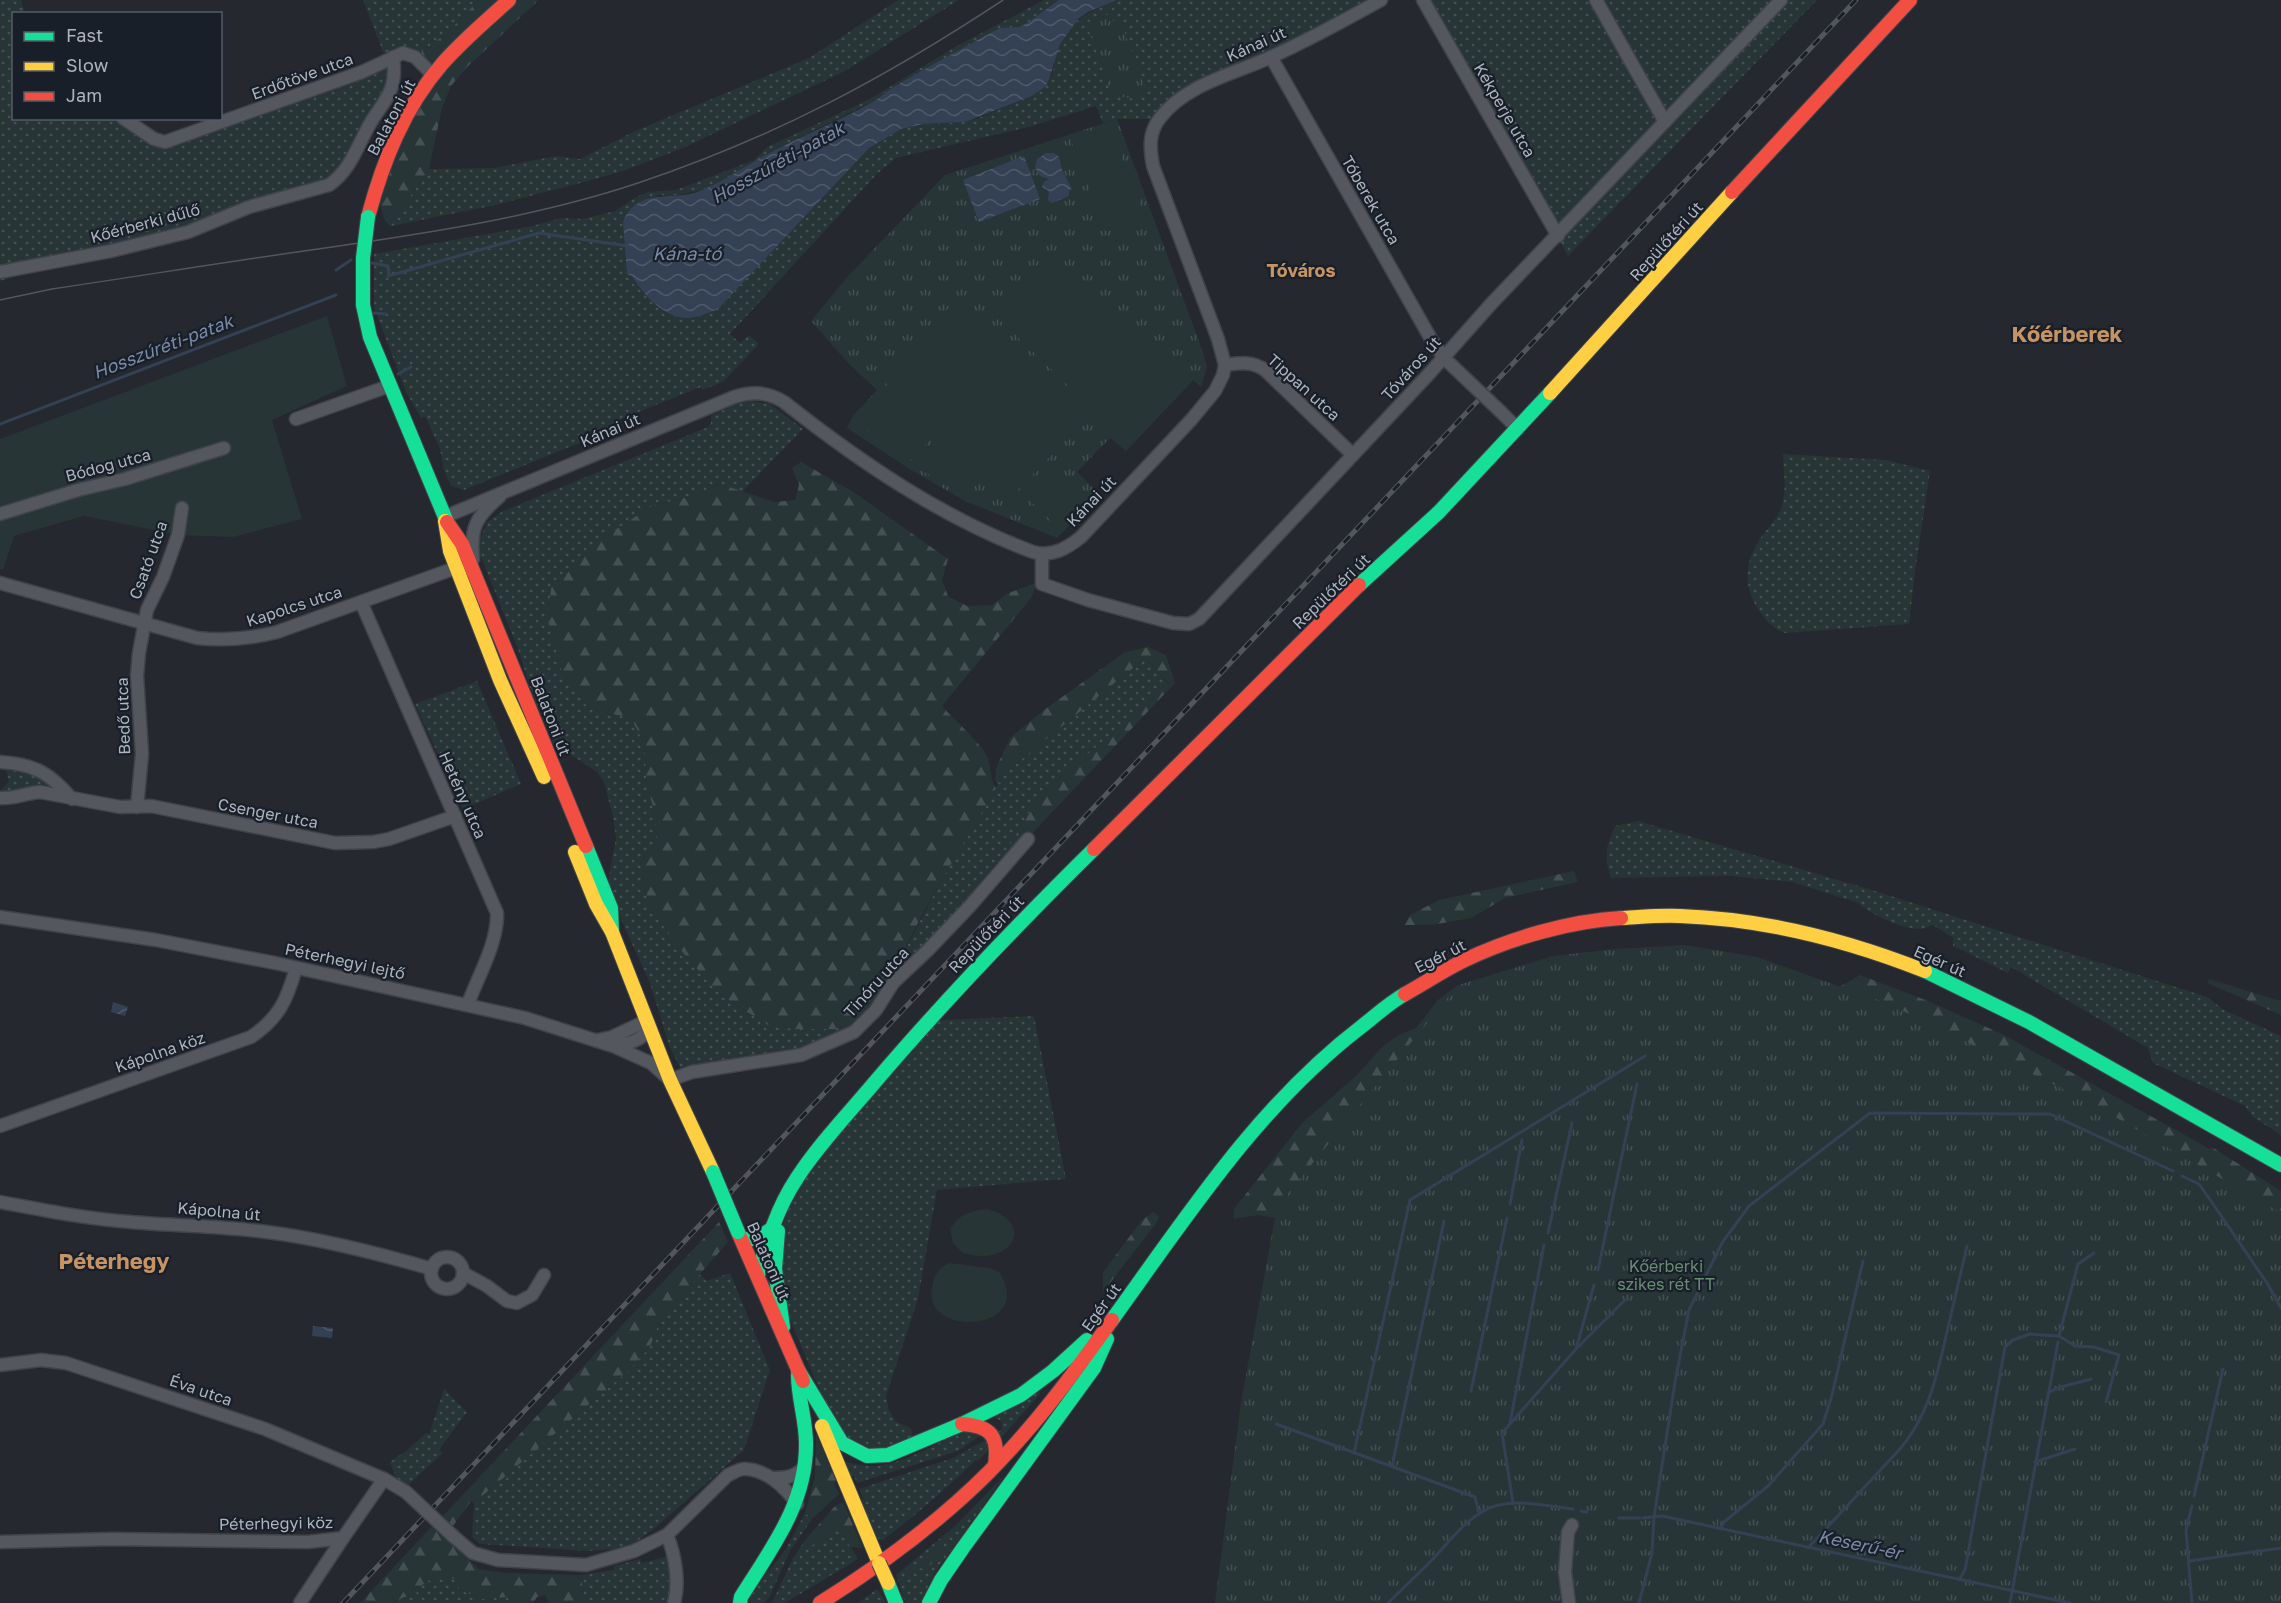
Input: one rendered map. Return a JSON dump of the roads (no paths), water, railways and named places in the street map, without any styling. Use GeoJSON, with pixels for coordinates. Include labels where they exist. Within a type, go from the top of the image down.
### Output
{"type":"FeatureCollection","features":[{"type":"Feature","properties":{"kind":"main road","name":"Balatoni út"},"geometry":{"type":"LineString","coordinates":[[509,0],[465,40],[433,75],[414,102],[392,143],[368,217],[363,258],[366,321],[375,354],[444,517],[450,551],[501,680],[548,785],[596,904],[612,932],[670,1080],[758,1275],[896,1603]]}},
{"type":"Feature","properties":{"kind":"main road","name":"Repülőtéri út"},"geometry":{"type":"LineString","coordinates":[[758,1275],[770,1230],[791,1186],[815,1153],[933,1014],[1008,933],[1342,601],[1438,512],[1518,429],[1676,253],[1910,0]]}},
{"type":"Feature","properties":{"kind":"main road","name":"Balatoni út"},"geometry":{"type":"LineString","coordinates":[[444,517],[459,537],[475,574],[611,908],[612,932]]}},
{"type":"Feature","properties":{"kind":"main road","name":"Egér út"},"geometry":{"type":"LineString","coordinates":[[820,1603],[876,1567],[918,1535],[995,1465],[1055,1397],[1201,1198],[1265,1117],[1330,1051],[1363,1023],[1434,976],[1478,955],[1537,933],[1607,919],[1667,914],[1724,917],[1785,926],[1823,936],[1893,959],[2025,1020],[2281,1165]]}},
{"type":"Feature","properties":{"kind":"main road","name":"Repülőtéri út"},"geometry":{"type":"LineString","coordinates":[[780,1209],[775,1269],[786,1341]]}},
{"type":"Feature","properties":{"kind":"main road"},"geometry":{"type":"LineString","coordinates":[[740,1235],[756,1239],[770,1230]]}},
{"type":"Feature","properties":{"kind":"main road"},"geometry":{"type":"LineString","coordinates":[[798,1370],[832,1429],[843,1443],[858,1454],[877,1456],[898,1452],[962,1424],[1035,1387],[1122,1308]]}},
{"type":"Feature","properties":{"kind":"main road"},"geometry":{"type":"LineString","coordinates":[[929,1603],[935,1589],[963,1548],[1094,1368],[1122,1308]]}},
{"type":"Feature","properties":{"kind":"main road"},"geometry":{"type":"LineString","coordinates":[[740,1603],[741,1597],[783,1532],[797,1504],[805,1467],[806,1434],[797,1389],[798,1370]]}},
{"type":"Feature","properties":{"kind":"main road"},"geometry":{"type":"LineString","coordinates":[[962,1424],[979,1425],[990,1432],[998,1449],[995,1465]]}},
{"type":"Feature","properties":{"kind":"main road"},"geometry":{"type":"LineString","coordinates":[[725,1603],[743,1579],[766,1557]]}},
{"type":"Feature","properties":{"kind":"street","name":"Kánai út"},"geometry":{"type":"LineString","coordinates":[[444,517],[734,397],[756,393],[774,396],[784,402],[847,451],[926,500],[1023,549],[1042,554],[1063,550],[1081,537],[1203,405],[1219,384],[1225,365],[1218,339],[1153,166],[1151,136],[1159,119],[1179,99],[1271,57],[1381,0]]}},
{"type":"Feature","properties":{"kind":"street","name":"Kékperje utca"},"geometry":{"type":"LineString","coordinates":[[1423,0],[1558,236]]}},
{"type":"Feature","properties":{"kind":"street"},"geometry":{"type":"LineString","coordinates":[[1596,0],[1665,122]]}},
{"type":"Feature","properties":{"kind":"street","name":"Tóváros út"},"geometry":{"type":"LineString","coordinates":[[1042,554],[1042,584],[1133,613],[1173,623],[1189,624],[1199,619],[1444,358],[1491,304],[1781,0]]}},
{"type":"Feature","properties":{"kind":"street"},"geometry":{"type":"LineString","coordinates":[[393,57],[403,53],[416,57],[433,75]]}},
{"type":"Feature","properties":{"kind":"street","name":"Erdőtöve utca"},"geometry":{"type":"LineString","coordinates":[[126,120],[154,140],[165,142],[351,76],[393,57]]}},
{"type":"Feature","properties":{"kind":"street","name":"Kőérberki dűlő"},"geometry":{"type":"LineString","coordinates":[[0,272],[111,251],[188,232],[249,207],[329,184],[338,178],[354,157],[369,125],[389,93],[393,82],[393,57]]}},
{"type":"Feature","properties":{"kind":"street","name":"Tóberek utca"},"geometry":{"type":"LineString","coordinates":[[1271,57],[1431,339],[1444,358],[1518,429]]}},
{"type":"Feature","properties":{"kind":"street","name":"Tippan utca"},"geometry":{"type":"LineString","coordinates":[[1225,365],[1246,362],[1257,364],[1353,455]]}},
{"type":"Feature","properties":{"kind":"street"},"geometry":{"type":"LineString","coordinates":[[296,419],[389,386]]}},
{"type":"Feature","properties":{"kind":"street","name":"Bódog utca"},"geometry":{"type":"LineString","coordinates":[[0,514],[224,448]]}},
{"type":"Feature","properties":{"kind":"street"},"geometry":{"type":"LineString","coordinates":[[456,568],[475,574],[473,528],[480,515],[507,490]]}},
{"type":"Feature","properties":{"kind":"street","name":"Csató utca"},"geometry":{"type":"LineString","coordinates":[[144,624],[178,535],[182,508]]}},
{"type":"Feature","properties":{"kind":"street","name":"Kapolcs utca"},"geometry":{"type":"LineString","coordinates":[[0,583],[197,638],[223,641],[254,638],[277,632],[456,568]]}},
{"type":"Feature","properties":{"kind":"street","name":"Hetény utca"},"geometry":{"type":"LineString","coordinates":[[361,602],[497,913],[491,945],[468,1004]]}},
{"type":"Feature","properties":{"kind":"street","name":"Bedő utca"},"geometry":{"type":"LineString","coordinates":[[136,807],[142,754],[137,676],[144,624]]}},
{"type":"Feature","properties":{"kind":"street"},"geometry":{"type":"LineString","coordinates":[[0,762],[20,764],[45,773],[57,781],[72,799]]}},
{"type":"Feature","properties":{"kind":"street","name":"Csenger utca"},"geometry":{"type":"LineString","coordinates":[[0,798],[15,798],[29,792],[40,792],[120,807],[151,806],[335,843],[373,842],[389,839],[455,816]]}},
{"type":"Feature","properties":{"kind":"street","name":"Tinóru utca"},"geometry":{"type":"LineString","coordinates":[[670,1080],[692,1072],[801,1055],[854,1032],[876,1010],[893,983],[970,906],[1028,839]]}},
{"type":"Feature","properties":{"kind":"street","name":"Péterhegyi lejtő"},"geometry":{"type":"LineString","coordinates":[[0,917],[156,940],[468,1004],[598,1040],[651,1063],[670,1080]]}},
{"type":"Feature","properties":{"kind":"street","name":"Kápolna köz"},"geometry":{"type":"LineString","coordinates":[[0,1126],[251,1037],[267,1026],[280,1010],[296,968]]}},
{"type":"Feature","properties":{"kind":"street"},"geometry":{"type":"LineString","coordinates":[[598,1040],[648,1025]]}},
{"type":"Feature","properties":{"kind":"street"},"geometry":{"type":"LineString","coordinates":[[613,1046],[643,1038],[648,1025]]}},
{"type":"Feature","properties":{"kind":"street","name":"Kápolna út"},"geometry":{"type":"LineString","coordinates":[[0,1202],[119,1221],[190,1224],[268,1232],[342,1245],[432,1269]]}},
{"type":"Feature","properties":{"kind":"street"},"geometry":{"type":"LineString","coordinates":[[452,1258],[462,1266],[464,1273],[457,1286],[445,1289],[435,1283],[432,1269],[440,1259],[452,1258]]}},
{"type":"Feature","properties":{"kind":"street"},"geometry":{"type":"LineString","coordinates":[[464,1273],[507,1301],[517,1303],[532,1295],[544,1275]]}},
{"type":"Feature","properties":{"kind":"street","name":"Éva utca"},"geometry":{"type":"LineString","coordinates":[[0,1365],[41,1360],[66,1363],[265,1430],[384,1479]]}},
{"type":"Feature","properties":{"kind":"street"},"geometry":{"type":"LineString","coordinates":[[384,1479],[406,1492],[473,1553],[498,1560],[578,1566],[634,1551],[667,1535],[728,1475],[745,1468],[773,1478],[787,1478],[797,1475],[805,1467]]}},
{"type":"Feature","properties":{"kind":"street"},"geometry":{"type":"LineString","coordinates":[[773,1478],[789,1492],[797,1504]]}},
{"type":"Feature","properties":{"kind":"street","name":"Péterhegyi köz"},"geometry":{"type":"LineString","coordinates":[[0,1542],[101,1539],[308,1542],[343,1538],[384,1479]]}},
{"type":"Feature","properties":{"kind":"street"},"geometry":{"type":"LineString","coordinates":[[1569,1603],[1565,1572],[1568,1532],[1572,1525]]}},
{"type":"Feature","properties":{"kind":"street"},"geometry":{"type":"LineString","coordinates":[[667,1535],[672,1550],[677,1586],[674,1603]]}},
{"type":"Feature","properties":{"kind":"street"},"geometry":{"type":"LineString","coordinates":[[300,1603],[343,1538]]}},
{"type":"Feature","properties":{"kind":"water","name":"Kána-tó"},"geometry":{"type":"Polygon","coordinates":[[[1059,0],[1117,0],[1088,12],[1078,19],[1060,44],[1045,87],[1032,96],[965,122],[923,124],[901,129],[869,148],[718,309],[690,318],[669,314],[654,303],[632,276],[627,274],[623,222],[638,203],[658,197],[691,194],[712,186],[775,150],[869,104],[900,83],[1000,28],[1019,27],[1027,23],[1059,0]]]}},
{"type":"Feature","properties":{"kind":"water"},"geometry":{"type":"Polygon","coordinates":[[[1046,153],[1054,153],[1059,157],[1062,170],[1072,189],[1069,190],[1069,196],[1052,203],[1048,200],[1049,191],[1042,187],[1049,179],[1040,176],[1035,168],[1037,159],[1046,153]]]}},
{"type":"Feature","properties":{"kind":"water"},"geometry":{"type":"Polygon","coordinates":[[[1024,156],[1040,199],[979,222],[963,180],[1024,156]]]}},
{"type":"Feature","properties":{"kind":"water"},"geometry":{"type":"Polygon","coordinates":[[[113,1002],[128,1007],[125,1016],[111,1012],[113,1002]]]}},
{"type":"Feature","properties":{"kind":"water"},"geometry":{"type":"Polygon","coordinates":[[[313,1326],[333,1328],[332,1338],[312,1336],[313,1326]]]}},
{"type":"Feature","properties":{"kind":"waterway","name":"Hosszúréti-patak"},"geometry":{"type":"LineString","coordinates":[[388,276],[539,233],[628,246]]}},
{"type":"Feature","properties":{"kind":"waterway"},"geometry":{"type":"LineString","coordinates":[[336,270],[351,260]]}},
{"type":"Feature","properties":{"kind":"waterway"},"geometry":{"type":"LineString","coordinates":[[372,263],[388,266],[389,275]]}},
{"type":"Feature","properties":{"kind":"waterway","name":"Hosszúréti-patak"},"geometry":{"type":"LineString","coordinates":[[0,424],[336,295]]}},
{"type":"Feature","properties":{"kind":"waterway"},"geometry":{"type":"LineString","coordinates":[[374,313],[386,314]]}},
{"type":"Feature","properties":{"kind":"waterway"},"geometry":{"type":"LineString","coordinates":[[398,374],[411,367]]}},
{"type":"Feature","properties":{"kind":"waterway"},"geometry":{"type":"LineString","coordinates":[[1354,1453],[1410,1200],[1645,1056]]}},
{"type":"Feature","properties":{"kind":"waterway"},"geometry":{"type":"LineString","coordinates":[[1598,1270],[1637,1084]]}},
{"type":"Feature","properties":{"kind":"waterway"},"geometry":{"type":"LineString","coordinates":[[1639,1603],[1652,1553],[1654,1517],[1675,1382],[1689,1310],[1722,1243],[1749,1206],[1870,1113],[2050,1114],[2173,1171]]}},
{"type":"Feature","properties":{"kind":"waterway"},"geometry":{"type":"LineString","coordinates":[[1548,1233],[1572,1123]]}},
{"type":"Feature","properties":{"kind":"waterway"},"geometry":{"type":"LineString","coordinates":[[1510,1204],[1522,1140]]}},
{"type":"Feature","properties":{"kind":"waterway"},"geometry":{"type":"LineString","coordinates":[[2182,1176],[2199,1184],[2267,1283],[2281,1308]]}},
{"type":"Feature","properties":{"kind":"waterway"},"geometry":{"type":"LineString","coordinates":[[1471,1391],[1507,1218]]}},
{"type":"Feature","properties":{"kind":"waterway"},"geometry":{"type":"LineString","coordinates":[[1392,1466],[1444,1221]]}},
{"type":"Feature","properties":{"kind":"waterway"},"geometry":{"type":"LineString","coordinates":[[1510,1423],[1544,1245]]}},
{"type":"Feature","properties":{"kind":"waterway"},"geometry":{"type":"LineString","coordinates":[[1808,1548],[1899,1450],[1918,1423],[1935,1379],[1967,1246]]}},
{"type":"Feature","properties":{"kind":"waterway"},"geometry":{"type":"LineString","coordinates":[[2059,1336],[2078,1264],[2094,1253]]}},
{"type":"Feature","properties":{"kind":"waterway"},"geometry":{"type":"LineString","coordinates":[[1720,1529],[1724,1522],[1768,1486],[1823,1424],[1832,1395],[1863,1261]]}},
{"type":"Feature","properties":{"kind":"waterway"},"geometry":{"type":"LineString","coordinates":[[1513,1503],[1502,1433],[1576,1349],[1594,1285]]}},
{"type":"Feature","properties":{"kind":"waterway"},"geometry":{"type":"LineString","coordinates":[[1578,1347],[1625,1300]]}},
{"type":"Feature","properties":{"kind":"waterway"},"geometry":{"type":"LineString","coordinates":[[1959,1580],[1965,1570],[2005,1347],[2013,1340],[2030,1334],[2059,1336],[2075,1346],[2094,1347],[2119,1355],[2106,1402]]}},
{"type":"Feature","properties":{"kind":"waterway"},"geometry":{"type":"LineString","coordinates":[[2010,1603],[2058,1342]]}},
{"type":"Feature","properties":{"kind":"waterway"},"geometry":{"type":"LineString","coordinates":[[2194,1496],[2223,1369]]}},
{"type":"Feature","properties":{"kind":"waterway"},"geometry":{"type":"LineString","coordinates":[[2048,1393],[2057,1388],[2091,1379]]}},
{"type":"Feature","properties":{"kind":"waterway"},"geometry":{"type":"LineString","coordinates":[[1276,1424],[1475,1497],[1479,1514]]}},
{"type":"Feature","properties":{"kind":"waterway"},"geometry":{"type":"LineString","coordinates":[[2035,1462],[2075,1449]]}},
{"type":"Feature","properties":{"kind":"waterway","name":"Keserű-ér"},"geometry":{"type":"LineString","coordinates":[[1388,1603],[1479,1513],[1499,1505],[1517,1503],[1573,1509]]}},
{"type":"Feature","properties":{"kind":"waterway"},"geometry":{"type":"LineString","coordinates":[[2192,1506],[2186,1530],[2192,1603]]}},
{"type":"Feature","properties":{"kind":"waterway","name":"Keserű-ér"},"geometry":{"type":"LineString","coordinates":[[1581,1511],[1587,1512]]}},
{"type":"Feature","properties":{"kind":"waterway","name":"Keserű-ér"},"geometry":{"type":"LineString","coordinates":[[1643,1518],[1662,1516],[2070,1603]]}},
{"type":"Feature","properties":{"kind":"waterway","name":"Keserű-ér"},"geometry":{"type":"LineString","coordinates":[[1619,1518],[1640,1518]]}},
{"type":"Feature","properties":{"kind":"waterway"},"geometry":{"type":"LineString","coordinates":[[2189,1561],[2281,1548]]}},
{"type":"Feature","properties":{"kind":"tram line"},"geometry":{"type":"LineString","coordinates":[[0,300],[52,289],[448,229],[525,214],[601,195],[688,165],[782,126],[915,55],[1003,0]]}},
{"type":"Feature","properties":{"kind":"railway"},"geometry":{"type":"LineString","coordinates":[[343,1603],[1856,0]]}},
{"type":"Feature","properties":{"kind":"district","name":"Tóváros"},"geometry":{"type":"Point","coordinates":[1301,271]}},
{"type":"Feature","properties":{"kind":"district","name":"Kőérberek"},"geometry":{"type":"Point","coordinates":[2067,334]}},
{"type":"Feature","properties":{"kind":"district","name":"Péterhegy"},"geometry":{"type":"Point","coordinates":[114,1261]}},
{"type":"Feature","properties":{"kind":"park label","name":"Kőérberki szikes rét TT"},"geometry":{"type":"Point","coordinates":[1666,1275]}}]}
